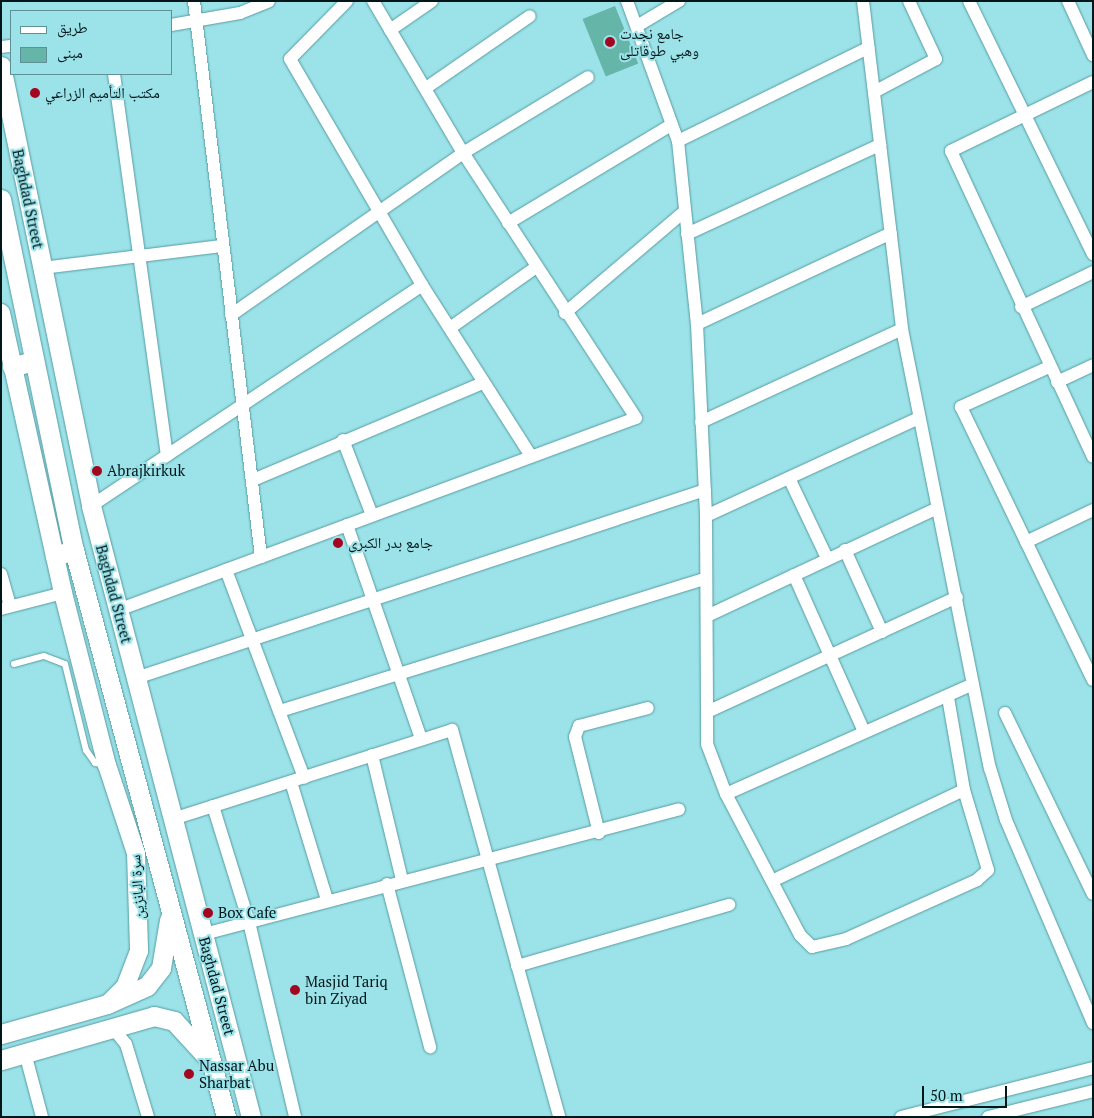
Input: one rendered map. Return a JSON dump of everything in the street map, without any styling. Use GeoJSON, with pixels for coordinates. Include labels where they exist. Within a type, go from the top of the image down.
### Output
{"type":"FeatureCollection","features":[{"type":"Feature","properties":{"kind":"main road","name":"Baghdad Street"},"geometry":{"type":"LineString","coordinates":[[1,66],[91,506],[251,1117]]}},
{"type":"Feature","properties":{"kind":"main road","name":"Baghdad Street"},"geometry":{"type":"LineString","coordinates":[[1,199],[33,361],[74,550],[226,1117]]}},
{"type":"Feature","properties":{"kind":"main road"},"geometry":{"type":"LineString","coordinates":[[20,298],[49,295]]}},
{"type":"Feature","properties":{"kind":"main road","name":"سرة البانزين"},"geometry":{"type":"LineString","coordinates":[[1,314],[3,332],[64,597],[107,765],[136,853],[140,915],[139,951],[131,973],[107,1004]]}},
{"type":"Feature","properties":{"kind":"main road"},"geometry":{"type":"LineString","coordinates":[[12,367],[33,361]]}},
{"type":"Feature","properties":{"kind":"main road"},"geometry":{"type":"LineString","coordinates":[[54,556],[74,550]]}},
{"type":"Feature","properties":{"kind":"main road"},"geometry":{"type":"LineString","coordinates":[[1,1034],[107,1004],[156,978],[165,955],[170,906]]}},
{"type":"Feature","properties":{"kind":"main road"},"geometry":{"type":"LineString","coordinates":[[107,1004],[112,1027]]}},
{"type":"Feature","properties":{"kind":"main road"},"geometry":{"type":"LineString","coordinates":[[1,1060],[112,1027],[164,1017],[183,1029],[211,1062]]}},
{"type":"Feature","properties":{"kind":"street"},"geometry":{"type":"LineString","coordinates":[[194,1],[222,246],[244,405],[261,557]]}},
{"type":"Feature","properties":{"kind":"street"},"geometry":{"type":"LineString","coordinates":[[172,25],[197,23],[269,1]]}},
{"type":"Feature","properties":{"kind":"street"},"geometry":{"type":"LineString","coordinates":[[347,1],[290,59],[422,285],[531,456]]}},
{"type":"Feature","properties":{"kind":"street"},"geometry":{"type":"LineString","coordinates":[[118,610],[636,418],[565,313],[463,153],[373,1]]}},
{"type":"Feature","properties":{"kind":"street"},"geometry":{"type":"LineString","coordinates":[[390,30],[432,1]]}},
{"type":"Feature","properties":{"kind":"street"},"geometry":{"type":"LineString","coordinates":[[627,1],[678,141],[697,324],[702,422],[706,516],[707,744],[726,794],[800,935],[812,947],[822,948],[977,880],[989,864],[964,790],[948,697]]}},
{"type":"Feature","properties":{"kind":"street"},"geometry":{"type":"LineString","coordinates":[[637,26],[679,1]]}},
{"type":"Feature","properties":{"kind":"street"},"geometry":{"type":"LineString","coordinates":[[863,1],[902,329],[935,509],[957,597],[990,768],[1006,820],[1093,1023]]}},
{"type":"Feature","properties":{"kind":"street"},"geometry":{"type":"LineString","coordinates":[[874,92],[936,59],[910,1]]}},
{"type":"Feature","properties":{"kind":"street"},"geometry":{"type":"LineString","coordinates":[[969,1],[1023,116],[1093,254]]}},
{"type":"Feature","properties":{"kind":"street"},"geometry":{"type":"LineString","coordinates":[[1068,1],[1093,55]]}},
{"type":"Feature","properties":{"kind":"street"},"geometry":{"type":"LineString","coordinates":[[426,88],[530,16]]}},
{"type":"Feature","properties":{"kind":"street"},"geometry":{"type":"LineString","coordinates":[[678,141],[868,48]]}},
{"type":"Feature","properties":{"kind":"street"},"geometry":{"type":"LineString","coordinates":[[114,75],[137,255],[167,456]]}},
{"type":"Feature","properties":{"kind":"street"},"geometry":{"type":"LineString","coordinates":[[231,315],[463,153],[588,77]]}},
{"type":"Feature","properties":{"kind":"street"},"geometry":{"type":"LineString","coordinates":[[1093,82],[951,151],[1021,307],[1093,457]]}},
{"type":"Feature","properties":{"kind":"street"},"geometry":{"type":"LineString","coordinates":[[508,223],[671,124]]}},
{"type":"Feature","properties":{"kind":"street"},"geometry":{"type":"LineString","coordinates":[[687,234],[880,145]]}},
{"type":"Feature","properties":{"kind":"street"},"geometry":{"type":"LineString","coordinates":[[565,313],[685,211]]}},
{"type":"Feature","properties":{"kind":"street"},"geometry":{"type":"LineString","coordinates":[[697,324],[891,233]]}},
{"type":"Feature","properties":{"kind":"street"},"geometry":{"type":"LineString","coordinates":[[42,268],[222,246]]}},
{"type":"Feature","properties":{"kind":"street"},"geometry":{"type":"LineString","coordinates":[[450,328],[536,267]]}},
{"type":"Feature","properties":{"kind":"street"},"geometry":{"type":"LineString","coordinates":[[1021,307],[1093,272]]}},
{"type":"Feature","properties":{"kind":"street"},"geometry":{"type":"LineString","coordinates":[[91,506],[422,285]]}},
{"type":"Feature","properties":{"kind":"street"},"geometry":{"type":"LineString","coordinates":[[702,422],[902,329]]}},
{"type":"Feature","properties":{"kind":"street"},"geometry":{"type":"LineString","coordinates":[[1049,366],[961,407],[1093,680]]}},
{"type":"Feature","properties":{"kind":"street"},"geometry":{"type":"LineString","coordinates":[[1057,382],[1093,366]]}},
{"type":"Feature","properties":{"kind":"street"},"geometry":{"type":"LineString","coordinates":[[253,480],[343,440],[483,383]]}},
{"type":"Feature","properties":{"kind":"street"},"geometry":{"type":"LineString","coordinates":[[706,516],[918,418]]}},
{"type":"Feature","properties":{"kind":"street"},"geometry":{"type":"LineString","coordinates":[[343,440],[372,515]]}},
{"type":"Feature","properties":{"kind":"street"},"geometry":{"type":"LineString","coordinates":[[789,478],[827,558]]}},
{"type":"Feature","properties":{"kind":"street"},"geometry":{"type":"LineString","coordinates":[[136,678],[705,490]]}},
{"type":"Feature","properties":{"kind":"street"},"geometry":{"type":"LineString","coordinates":[[707,616],[827,558],[935,509]]}},
{"type":"Feature","properties":{"kind":"street"},"geometry":{"type":"LineString","coordinates":[[1026,542],[1093,510]]}},
{"type":"Feature","properties":{"kind":"street"},"geometry":{"type":"LineString","coordinates":[[347,525],[421,739]]}},
{"type":"Feature","properties":{"kind":"street"},"geometry":{"type":"LineString","coordinates":[[845,550],[882,632]]}},
{"type":"Feature","properties":{"kind":"street"},"geometry":{"type":"LineString","coordinates":[[226,570],[280,711],[327,900]]}},
{"type":"Feature","properties":{"kind":"street"},"geometry":{"type":"LineString","coordinates":[[1,574],[6,608],[64,597]]}},
{"type":"Feature","properties":{"kind":"street"},"geometry":{"type":"LineString","coordinates":[[794,575],[864,729]]}},
{"type":"Feature","properties":{"kind":"street"},"geometry":{"type":"LineString","coordinates":[[280,711],[705,580]]}},
{"type":"Feature","properties":{"kind":"street"},"geometry":{"type":"LineString","coordinates":[[707,712],[957,597]]}},
{"type":"Feature","properties":{"kind":"street"},"geometry":{"type":"LineString","coordinates":[[726,794],[864,729],[948,697],[973,684]]}},
{"type":"Feature","properties":{"kind":"street"},"geometry":{"type":"LineString","coordinates":[[599,833],[575,737],[579,726],[648,708]]}},
{"type":"Feature","properties":{"kind":"street"},"geometry":{"type":"LineString","coordinates":[[1005,713],[1093,894]]}},
{"type":"Feature","properties":{"kind":"street"},"geometry":{"type":"LineString","coordinates":[[174,819],[452,730],[559,1117]]}},
{"type":"Feature","properties":{"kind":"street"},"geometry":{"type":"LineString","coordinates":[[372,755],[402,880]]}},
{"type":"Feature","properties":{"kind":"street"},"geometry":{"type":"LineString","coordinates":[[772,881],[964,790]]}},
{"type":"Feature","properties":{"kind":"street"},"geometry":{"type":"LineString","coordinates":[[213,806],[249,922],[295,1117]]}},
{"type":"Feature","properties":{"kind":"street"},"geometry":{"type":"LineString","coordinates":[[204,934],[487,857],[599,833],[679,809]]}},
{"type":"Feature","properties":{"kind":"street"},"geometry":{"type":"LineString","coordinates":[[387,884],[430,1047]]}},
{"type":"Feature","properties":{"kind":"street"},"geometry":{"type":"LineString","coordinates":[[517,966],[729,905]]}},
{"type":"Feature","properties":{"kind":"street"},"geometry":{"type":"LineString","coordinates":[[112,1027],[126,1044],[148,1117]]}},
{"type":"Feature","properties":{"kind":"street"},"geometry":{"type":"LineString","coordinates":[[25,1053],[42,1117]]}},
{"type":"Feature","properties":{"kind":"street"},"geometry":{"type":"LineString","coordinates":[[901,1117],[1093,1068]]}},
{"type":"Feature","properties":{"kind":"street"},"geometry":{"type":"LineString","coordinates":[[1044,1081],[1053,1100]]}},
{"type":"Feature","properties":{"kind":"street"},"geometry":{"type":"LineString","coordinates":[[988,1117],[1093,1091]]}},
{"type":"Feature","properties":{"kind":"lane"},"geometry":{"type":"LineString","coordinates":[[14,664],[44,656],[65,664],[86,750],[95,763],[107,765]]}},
{"type":"Feature","properties":{"kind":"building","name":"جامع نجدت وهبي طوقاتلى"},"geometry":{"type":"Polygon","coordinates":[[[615,6],[638,63],[606,77],[583,19],[615,6]]]}},
{"type":"Feature","properties":{"kind":"place","name":"جامع نجدت وهبي طوقاتلى"},"geometry":{"type":"Point","coordinates":[610,42]}},
{"type":"Feature","properties":{"kind":"place","name":"مكتب التأميم الزراعي"},"geometry":{"type":"Point","coordinates":[35,93]}},
{"type":"Feature","properties":{"kind":"place","name":"Abrajkirkuk"},"geometry":{"type":"Point","coordinates":[97,471]}},
{"type":"Feature","properties":{"kind":"place","name":"جامع بدر الكبرى"},"geometry":{"type":"Point","coordinates":[338,543]}},
{"type":"Feature","properties":{"kind":"place","name":"Box Cafe"},"geometry":{"type":"Point","coordinates":[208,913]}},
{"type":"Feature","properties":{"kind":"place","name":"Masjid Tariq bin Ziyad"},"geometry":{"type":"Point","coordinates":[295,990]}},
{"type":"Feature","properties":{"kind":"place","name":"Nassar Abu Sharbat"},"geometry":{"type":"Point","coordinates":[189,1074]}}]}
